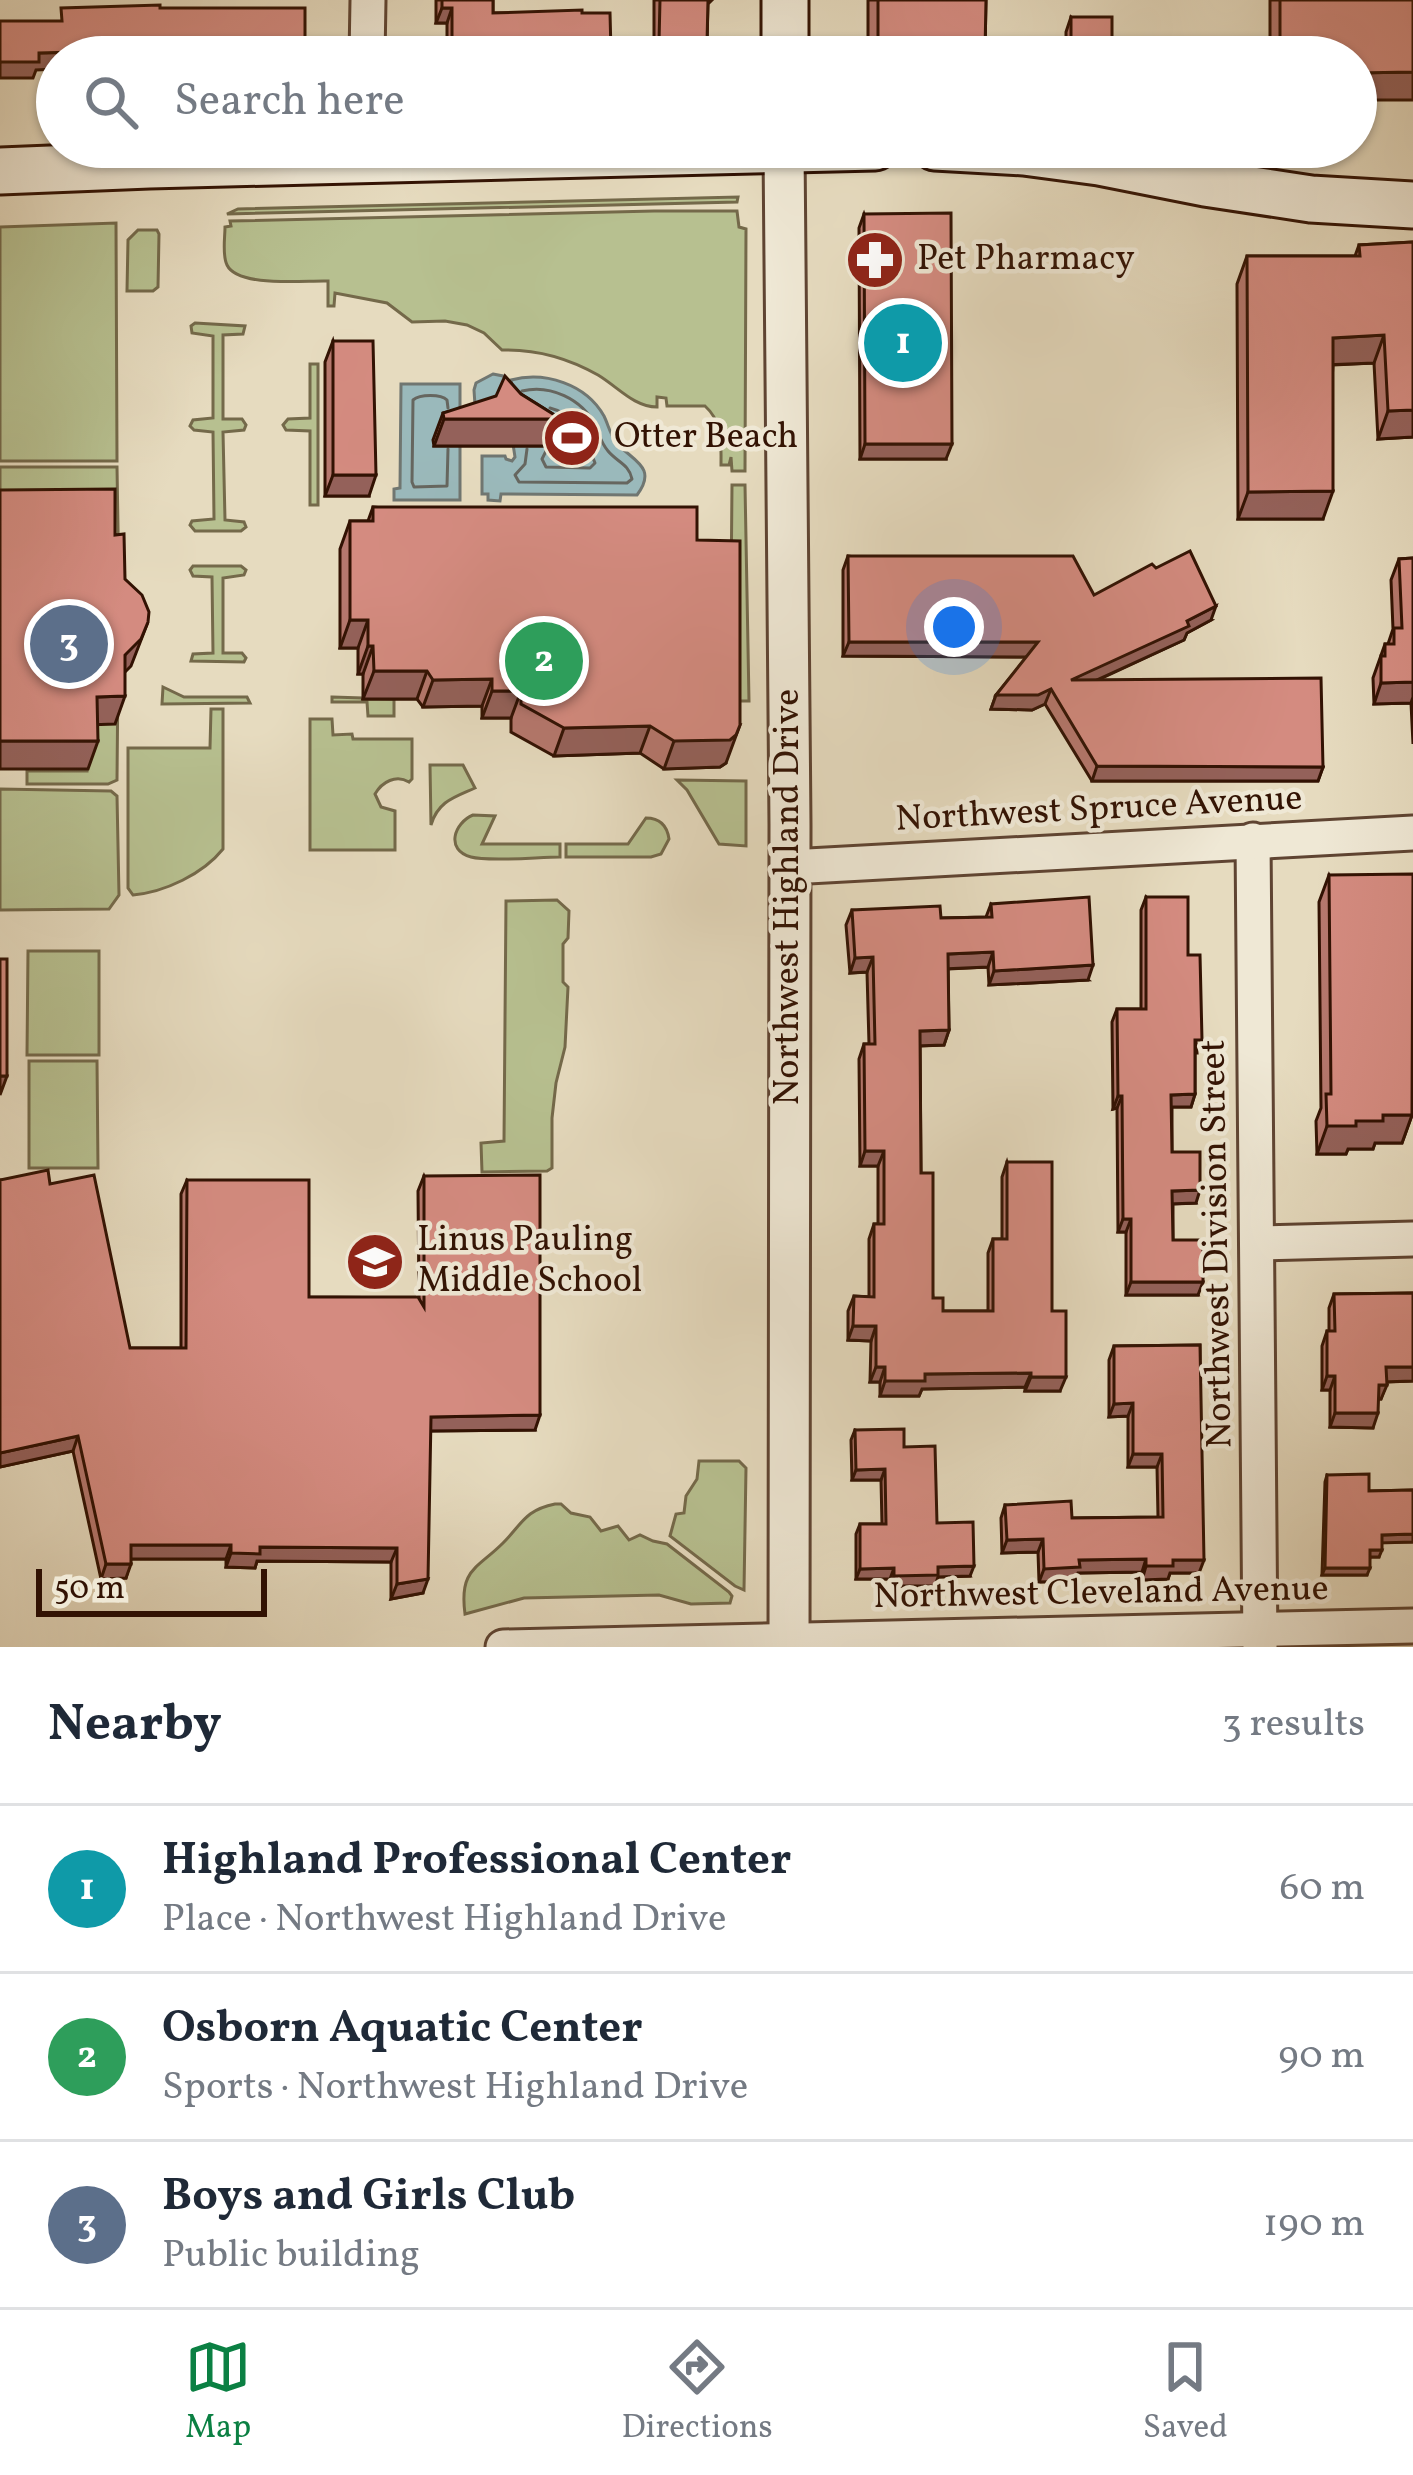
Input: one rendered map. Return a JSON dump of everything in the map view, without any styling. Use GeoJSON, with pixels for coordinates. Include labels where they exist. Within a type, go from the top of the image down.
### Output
{"type":"FeatureCollection","features":[{"type":"Feature","properties":{"kind":"main road"},"geometry":{"type":"LineString","coordinates":[[785,0],[785,36]]}},
{"type":"Feature","properties":{"kind":"main road"},"geometry":{"type":"LineString","coordinates":[[0,171],[61,168]]}},
{"type":"Feature","properties":{"kind":"main road"},"geometry":{"type":"LineString","coordinates":[[1129,168],[1311,199],[1413,205]]}},
{"type":"Feature","properties":{"kind":"street"},"geometry":{"type":"LineString","coordinates":[[367,36],[368,0]]}},
{"type":"Feature","properties":{"kind":"street","name":"Northwest Highland Drive"},"geometry":{"type":"LineString","coordinates":[[784,168],[789,1644]]}},
{"type":"Feature","properties":{"kind":"street","name":"Northwest Spruce Avenue"},"geometry":{"type":"LineString","coordinates":[[790,867],[1413,832]]}},
{"type":"Feature","properties":{"kind":"street","name":"Northwest Division Street"},"geometry":{"type":"LineString","coordinates":[[1253,840],[1260,1638]]}},
{"type":"Feature","properties":{"kind":"street"},"geometry":{"type":"LineString","coordinates":[[1256,1243],[1413,1239]]}},
{"type":"Feature","properties":{"kind":"street","name":"Northwest Cleveland Avenue"},"geometry":{"type":"LineString","coordinates":[[503,1647],[1260,1638],[1413,1626]]}},
{"type":"Feature","properties":{"kind":"green space"},"geometry":{"type":"Polygon","coordinates":[[[738,197],[737,202],[227,214],[238,209],[738,197]]]}},
{"type":"Feature","properties":{"kind":"green space"},"geometry":{"type":"Polygon","coordinates":[[[737,211],[739,227],[746,229],[745,471],[732,471],[731,457],[729,465],[721,465],[718,426],[705,406],[667,406],[666,398],[657,397],[657,407],[649,406],[575,364],[539,353],[502,350],[467,325],[412,322],[387,303],[335,293],[334,306],[328,306],[328,281],[244,277],[227,265],[225,256],[225,227],[231,226],[230,221],[737,211]]]}},
{"type":"Feature","properties":{"kind":"green space"},"geometry":{"type":"Polygon","coordinates":[[[116,223],[117,461],[0,461],[0,227],[116,223]]]}},
{"type":"Feature","properties":{"kind":"green space"},"geometry":{"type":"Polygon","coordinates":[[[138,230],[159,234],[158,287],[153,291],[127,291],[128,240],[138,230]]]}},
{"type":"Feature","properties":{"kind":"green space"},"geometry":{"type":"Polygon","coordinates":[[[195,323],[245,326],[243,334],[223,335],[223,419],[242,419],[246,425],[244,430],[223,432],[225,520],[244,522],[241,531],[195,531],[190,525],[214,519],[213,432],[190,426],[193,420],[213,418],[213,336],[192,333],[195,323]]]}},
{"type":"Feature","properties":{"kind":"green space"},"geometry":{"type":"Polygon","coordinates":[[[310,364],[318,364],[318,505],[310,505],[310,431],[286,430],[283,425],[288,419],[310,418],[310,364]]]}},
{"type":"Feature","properties":{"kind":"green space"},"geometry":{"type":"Polygon","coordinates":[[[0,467],[117,467],[119,589],[0,518],[0,467]]]}},
{"type":"Feature","properties":{"kind":"green space"},"geometry":{"type":"Polygon","coordinates":[[[732,485],[745,485],[749,701],[730,701],[732,485]]]}},
{"type":"Feature","properties":{"kind":"green space"},"geometry":{"type":"Polygon","coordinates":[[[193,566],[241,566],[246,570],[244,575],[223,578],[223,653],[242,653],[244,662],[191,661],[193,654],[213,653],[212,577],[193,576],[193,566]]]}},
{"type":"Feature","properties":{"kind":"green space"},"geometry":{"type":"Polygon","coordinates":[[[118,673],[117,780],[27,784],[27,771],[87,771],[87,725],[118,673]]]}},
{"type":"Feature","properties":{"kind":"green space"},"geometry":{"type":"Polygon","coordinates":[[[163,687],[184,697],[247,697],[250,703],[162,704],[163,687]]]}},
{"type":"Feature","properties":{"kind":"green space"},"geometry":{"type":"Polygon","coordinates":[[[332,697],[394,699],[394,716],[368,716],[367,702],[332,702],[332,697]]]}},
{"type":"Feature","properties":{"kind":"green space"},"geometry":{"type":"Polygon","coordinates":[[[211,709],[223,709],[223,849],[182,880],[133,895],[128,888],[128,748],[210,748],[211,709]]]}},
{"type":"Feature","properties":{"kind":"green space"},"geometry":{"type":"Polygon","coordinates":[[[310,719],[332,719],[333,735],[352,734],[353,739],[412,739],[412,779],[390,780],[375,794],[381,807],[395,811],[395,850],[310,850],[310,719]]]}},
{"type":"Feature","properties":{"kind":"green space"},"geometry":{"type":"Polygon","coordinates":[[[430,765],[463,765],[475,788],[443,805],[431,825],[430,765]]]}},
{"type":"Feature","properties":{"kind":"green space"},"geometry":{"type":"Polygon","coordinates":[[[677,780],[746,781],[746,846],[719,844],[677,780]]]}},
{"type":"Feature","properties":{"kind":"green space"},"geometry":{"type":"Polygon","coordinates":[[[0,789],[111,791],[117,796],[119,895],[109,909],[0,910],[0,789]]]}},
{"type":"Feature","properties":{"kind":"green space"},"geometry":{"type":"Polygon","coordinates":[[[473,815],[495,816],[482,844],[560,844],[560,857],[490,859],[463,854],[455,836],[473,815]]]}},
{"type":"Feature","properties":{"kind":"green space"},"geometry":{"type":"Polygon","coordinates":[[[646,818],[659,821],[667,830],[669,839],[661,854],[566,857],[566,844],[628,844],[646,818]]]}},
{"type":"Feature","properties":{"kind":"green space"},"geometry":{"type":"Polygon","coordinates":[[[557,900],[569,911],[568,938],[563,944],[563,982],[568,987],[565,1047],[552,1118],[552,1168],[482,1172],[481,1143],[504,1141],[506,901],[557,900]]]}},
{"type":"Feature","properties":{"kind":"green space"},"geometry":{"type":"Polygon","coordinates":[[[28,951],[99,951],[99,1055],[27,1055],[28,951]]]}},
{"type":"Feature","properties":{"kind":"green space"},"geometry":{"type":"Polygon","coordinates":[[[29,1061],[97,1061],[98,1168],[29,1168],[29,1061]]]}},
{"type":"Feature","properties":{"kind":"green space"},"geometry":{"type":"Polygon","coordinates":[[[699,1461],[739,1461],[746,1468],[744,1590],[670,1536],[676,1514],[684,1513],[699,1461]]]}},
{"type":"Feature","properties":{"kind":"green space"},"geometry":{"type":"Polygon","coordinates":[[[555,1504],[590,1517],[601,1531],[618,1526],[629,1540],[640,1535],[667,1544],[729,1592],[730,1603],[691,1604],[659,1595],[524,1598],[465,1614],[465,1588],[472,1571],[530,1514],[555,1504]]]}},
{"type":"Feature","properties":{"kind":"water","name":"Otter Beach"},"geometry":{"type":"Polygon","coordinates":[[[493,374],[512,385],[511,380],[551,379],[587,396],[604,416],[616,442],[644,470],[637,495],[501,494],[500,501],[488,500],[488,494],[482,494],[482,456],[505,456],[512,461],[515,457],[513,444],[475,405],[476,383],[493,374]]]}},
{"type":"Feature","properties":{"kind":"water"},"geometry":{"type":"Polygon","coordinates":[[[401,384],[460,384],[460,500],[394,500],[394,489],[400,488],[401,384]]]}},
{"type":"Feature","properties":{"kind":"building"},"geometry":{"type":"Polygon","coordinates":[[[442,0],[493,0],[493,13],[610,13],[611,36],[452,36],[452,8],[442,8],[442,0]]]}},
{"type":"Feature","properties":{"kind":"building"},"geometry":{"type":"Polygon","coordinates":[[[660,0],[708,0],[707,36],[659,36],[660,0]]]}},
{"type":"Feature","properties":{"kind":"building"},"geometry":{"type":"Polygon","coordinates":[[[878,0],[986,0],[985,36],[878,36],[878,0]]]}},
{"type":"Feature","properties":{"kind":"building"},"geometry":{"type":"Polygon","coordinates":[[[1280,0],[1413,0],[1413,72],[1377,73],[1377,36],[1280,36],[1280,0]]]}},
{"type":"Feature","properties":{"kind":"building"},"geometry":{"type":"Polygon","coordinates":[[[61,8],[305,8],[305,36],[36,36],[36,62],[0,62],[0,21],[62,21],[61,8]]]}},
{"type":"Feature","properties":{"kind":"building"},"geometry":{"type":"Polygon","coordinates":[[[1071,17],[1112,17],[1112,36],[1071,36],[1071,17]]]}},
{"type":"Feature","properties":{"kind":"building"},"geometry":{"type":"Polygon","coordinates":[[[951,213],[952,444],[865,444],[864,214],[951,213]]]}},
{"type":"Feature","properties":{"kind":"building"},"geometry":{"type":"Polygon","coordinates":[[[1413,242],[1413,410],[1388,411],[1384,335],[1333,338],[1333,491],[1248,492],[1247,256],[1360,256],[1359,245],[1413,242]]]}},
{"type":"Feature","properties":{"kind":"building"},"geometry":{"type":"Polygon","coordinates":[[[333,341],[373,341],[376,475],[333,475],[333,341]]]}},
{"type":"Feature","properties":{"kind":"building"},"geometry":{"type":"Polygon","coordinates":[[[505,376],[521,394],[561,419],[444,419],[443,413],[496,396],[505,376]]]}},
{"type":"Feature","properties":{"kind":"building"},"geometry":{"type":"Polygon","coordinates":[[[115,489],[115,535],[124,534],[125,579],[142,595],[149,612],[141,639],[125,655],[125,696],[97,697],[98,741],[0,741],[0,490],[115,489]]]}},
{"type":"Feature","properties":{"kind":"building"},"geometry":{"type":"Polygon","coordinates":[[[373,507],[697,507],[697,540],[740,541],[740,725],[736,735],[730,740],[674,741],[650,726],[564,728],[521,704],[521,691],[492,691],[492,679],[433,680],[427,671],[374,671],[368,620],[350,620],[350,521],[373,521],[373,507]]]}},
{"type":"Feature","properties":{"kind":"building"},"geometry":{"type":"Polygon","coordinates":[[[1190,551],[1216,606],[1187,621],[1189,626],[1071,680],[1321,678],[1323,767],[1097,766],[1051,689],[1038,695],[996,695],[1038,642],[849,642],[848,556],[1073,556],[1094,595],[1152,564],[1156,568],[1190,551]]]}},
{"type":"Feature","properties":{"kind":"building"},"geometry":{"type":"Polygon","coordinates":[[[1413,558],[1413,682],[1381,683],[1385,644],[1394,644],[1394,628],[1402,628],[1399,559],[1413,558]]]}},
{"type":"Feature","properties":{"kind":"building"},"geometry":{"type":"Polygon","coordinates":[[[1413,874],[1412,1115],[1383,1115],[1383,1121],[1356,1121],[1356,1126],[1327,1126],[1326,1094],[1331,1094],[1329,875],[1413,874]]]}},
{"type":"Feature","properties":{"kind":"building"},"geometry":{"type":"Polygon","coordinates":[[[1089,897],[1093,965],[994,971],[993,952],[948,954],[949,1030],[920,1031],[921,1173],[933,1173],[933,1298],[943,1298],[943,1311],[993,1311],[993,1239],[1007,1239],[1007,1162],[1052,1162],[1052,1311],[1066,1311],[1066,1377],[925,1374],[925,1381],[885,1381],[885,1367],[876,1367],[876,1326],[853,1326],[854,1296],[874,1297],[874,1224],[884,1224],[884,1151],[865,1151],[864,1044],[875,1044],[873,957],[855,958],[852,910],[940,906],[941,918],[992,917],[991,904],[1089,897]]]}},
{"type":"Feature","properties":{"kind":"building"},"geometry":{"type":"Polygon","coordinates":[[[1146,897],[1188,897],[1188,955],[1200,955],[1202,1040],[1195,1040],[1195,1094],[1171,1095],[1172,1152],[1200,1152],[1200,1190],[1172,1191],[1173,1240],[1203,1240],[1203,1282],[1131,1282],[1131,1219],[1123,1219],[1117,1009],[1146,1009],[1146,897]]]}},
{"type":"Feature","properties":{"kind":"building"},"geometry":{"type":"Polygon","coordinates":[[[0,959],[7,959],[7,1076],[0,1076],[0,959]]]}},
{"type":"Feature","properties":{"kind":"building"},"geometry":{"type":"Polygon","coordinates":[[[48,1170],[50,1184],[94,1175],[130,1348],[186,1348],[187,1180],[309,1180],[309,1297],[418,1297],[424,1307],[424,1176],[540,1175],[540,1415],[431,1417],[428,1579],[397,1584],[397,1548],[260,1547],[260,1554],[231,1553],[231,1545],[131,1545],[131,1564],[106,1564],[78,1436],[0,1453],[0,1180],[48,1170]]]}},
{"type":"Feature","properties":{"kind":"building"},"geometry":{"type":"Polygon","coordinates":[[[1413,1293],[1413,1367],[1386,1367],[1387,1385],[1379,1385],[1378,1413],[1335,1413],[1335,1376],[1327,1376],[1327,1331],[1335,1331],[1334,1294],[1413,1293]]]}},
{"type":"Feature","properties":{"kind":"building"},"geometry":{"type":"Polygon","coordinates":[[[1200,1345],[1204,1560],[1146,1566],[1146,1559],[1079,1560],[1080,1567],[1044,1569],[1043,1539],[1007,1540],[1005,1505],[1071,1501],[1072,1518],[1163,1517],[1162,1454],[1133,1454],[1133,1403],[1114,1404],[1114,1346],[1200,1345]]]}},
{"type":"Feature","properties":{"kind":"building"},"geometry":{"type":"Polygon","coordinates":[[[904,1429],[904,1447],[935,1446],[937,1523],[973,1522],[974,1566],[938,1567],[938,1575],[894,1576],[894,1568],[860,1569],[860,1524],[886,1524],[885,1469],[856,1470],[855,1430],[904,1429]]]}},
{"type":"Feature","properties":{"kind":"building"},"geometry":{"type":"Polygon","coordinates":[[[1369,1474],[1369,1491],[1413,1490],[1413,1534],[1382,1535],[1382,1550],[1370,1550],[1370,1568],[1325,1568],[1327,1475],[1369,1474]]]}},
{"type":"Feature","properties":{"kind":"place","name":"Pet Pharmacy"},"geometry":{"type":"Point","coordinates":[875,260]}},
{"type":"Feature","properties":{"kind":"place","name":"Highland Professional Center"},"geometry":{"type":"Point","coordinates":[903,343]}},
{"type":"Feature","properties":{"kind":"place","name":"Otter Beach"},"geometry":{"type":"Point","coordinates":[572,438]}},
{"type":"Feature","properties":{"kind":"place","name":"Boys and Girls Club"},"geometry":{"type":"Point","coordinates":[69,644]}},
{"type":"Feature","properties":{"kind":"place","name":"Osborn Aquatic Center"},"geometry":{"type":"Point","coordinates":[544,661]}},
{"type":"Feature","properties":{"kind":"place","name":"Linus Pauling Middle School"},"geometry":{"type":"Point","coordinates":[375,1262]}}]}
